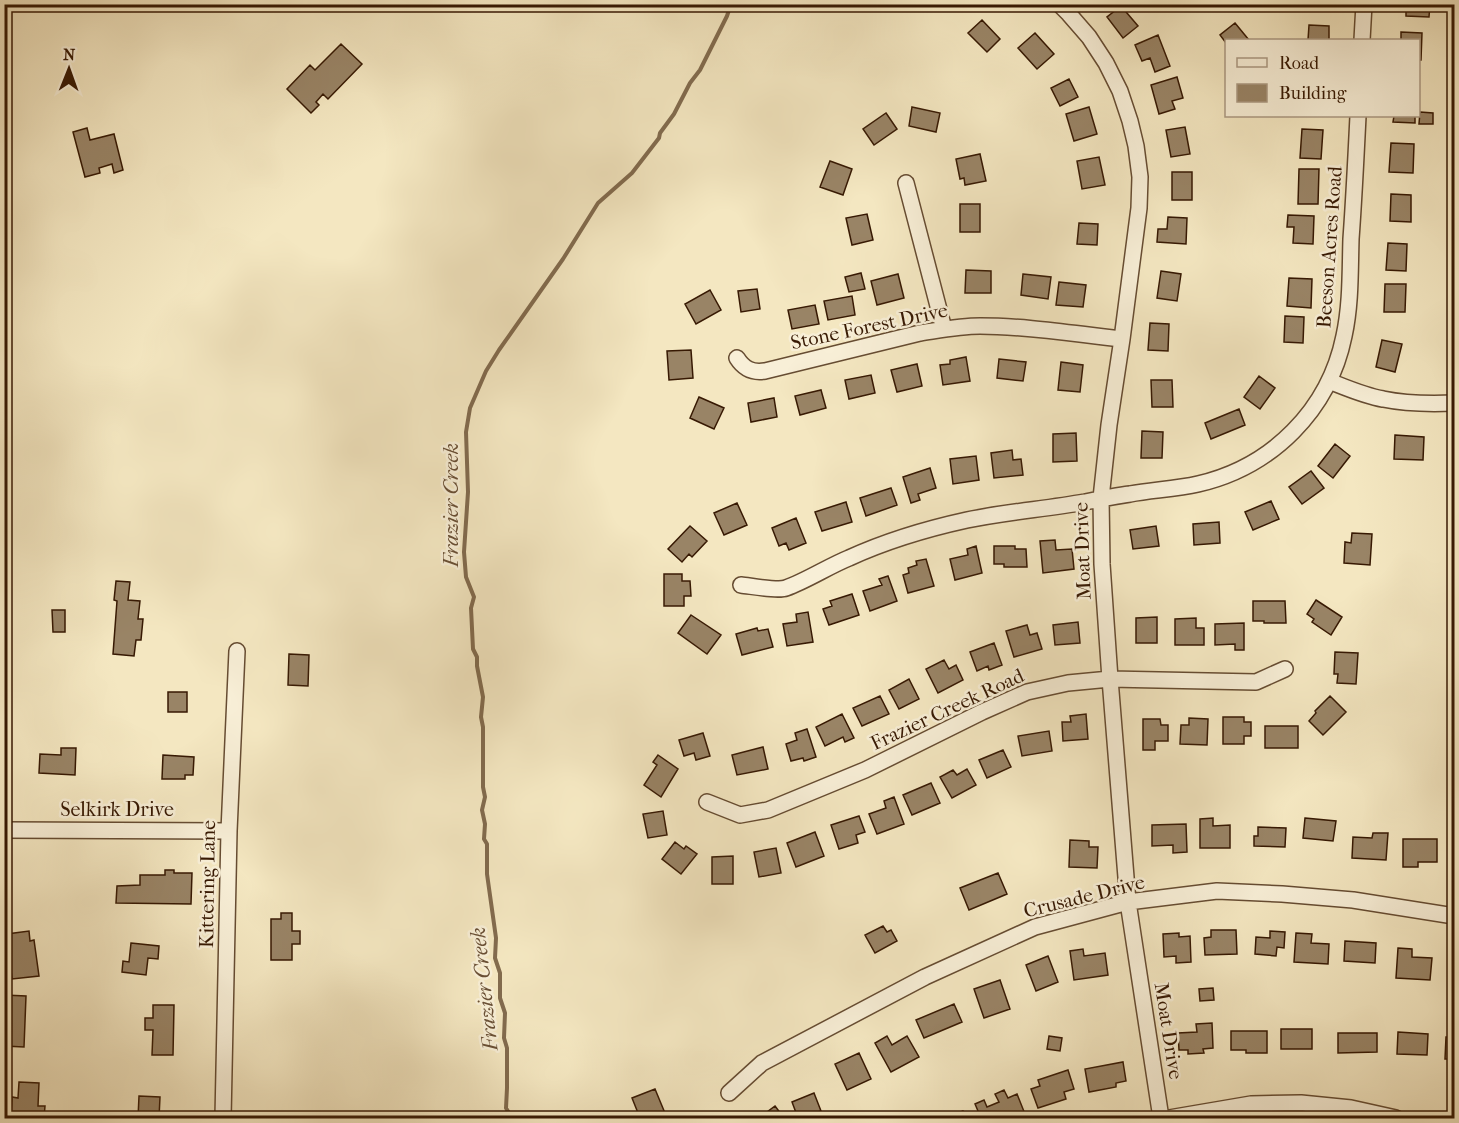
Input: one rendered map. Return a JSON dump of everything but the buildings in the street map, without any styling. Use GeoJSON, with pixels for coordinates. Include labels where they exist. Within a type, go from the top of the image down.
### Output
{"type":"FeatureCollection","features":[{"type":"Feature","properties":{"kind":"street","name":"Moat Drive"},"geometry":{"type":"LineString","coordinates":[[1059,4],[1089,38],[1106,63],[1120,91],[1130,121],[1140,177],[1139,208],[1101,498],[1102,564],[1128,902],[1161,1119]]}},
{"type":"Feature","properties":{"kind":"street"},"geometry":{"type":"LineString","coordinates":[[1362,39],[1364,4]]}},
{"type":"Feature","properties":{"kind":"street","name":"Beeson Acres Road"},"geometry":{"type":"LineString","coordinates":[[741,585],[784,589],[848,558],[888,542],[940,526],[993,514],[1197,484],[1244,468],[1268,453],[1286,439],[1318,401],[1338,359],[1347,317],[1358,117]]}},
{"type":"Feature","properties":{"kind":"street"},"geometry":{"type":"LineString","coordinates":[[906,183],[944,329]]}},
{"type":"Feature","properties":{"kind":"street","name":"Stone Forest Drive"},"geometry":{"type":"LineString","coordinates":[[737,358],[748,370],[765,371],[920,333],[979,326],[1122,339]]}},
{"type":"Feature","properties":{"kind":"street"},"geometry":{"type":"LineString","coordinates":[[1329,381],[1358,393],[1384,400],[1414,404],[1448,403]]}},
{"type":"Feature","properties":{"kind":"street","name":"Kittering Lane"},"geometry":{"type":"LineString","coordinates":[[224,1119],[229,831],[237,651]]}},
{"type":"Feature","properties":{"kind":"street","name":"Frazier Creek Road"},"geometry":{"type":"LineString","coordinates":[[707,802],[740,815],[768,810],[865,770],[1027,692],[1068,683],[1110,679],[1256,682],[1285,669]]}},
{"type":"Feature","properties":{"kind":"street","name":"Selkirk Drive"},"geometry":{"type":"LineString","coordinates":[[4,830],[229,831]]}},
{"type":"Feature","properties":{"kind":"street","name":"Crusade Drive"},"geometry":{"type":"LineString","coordinates":[[729,1093],[762,1063],[925,977],[1035,927],[1128,902],[1217,891],[1353,900],[1455,916]]}},
{"type":"Feature","properties":{"kind":"street"},"geometry":{"type":"LineString","coordinates":[[1169,1119],[1251,1104],[1301,1103],[1351,1108],[1396,1119]]}},
{"type":"Feature","properties":{"kind":"waterway","name":"Frazier Creek"},"geometry":{"type":"LineString","coordinates":[[509,1118],[506,1108],[505,1013],[500,998],[500,973],[495,958],[496,938],[487,874],[487,844],[484,839],[485,824],[482,810],[485,797],[481,717],[483,697],[477,657],[473,649],[471,608],[474,597],[466,577],[464,552],[468,492],[466,432],[470,408],[486,371],[499,350],[563,259],[598,203],[632,173],[659,138],[690,83],[700,70],[731,4]]}}]}
